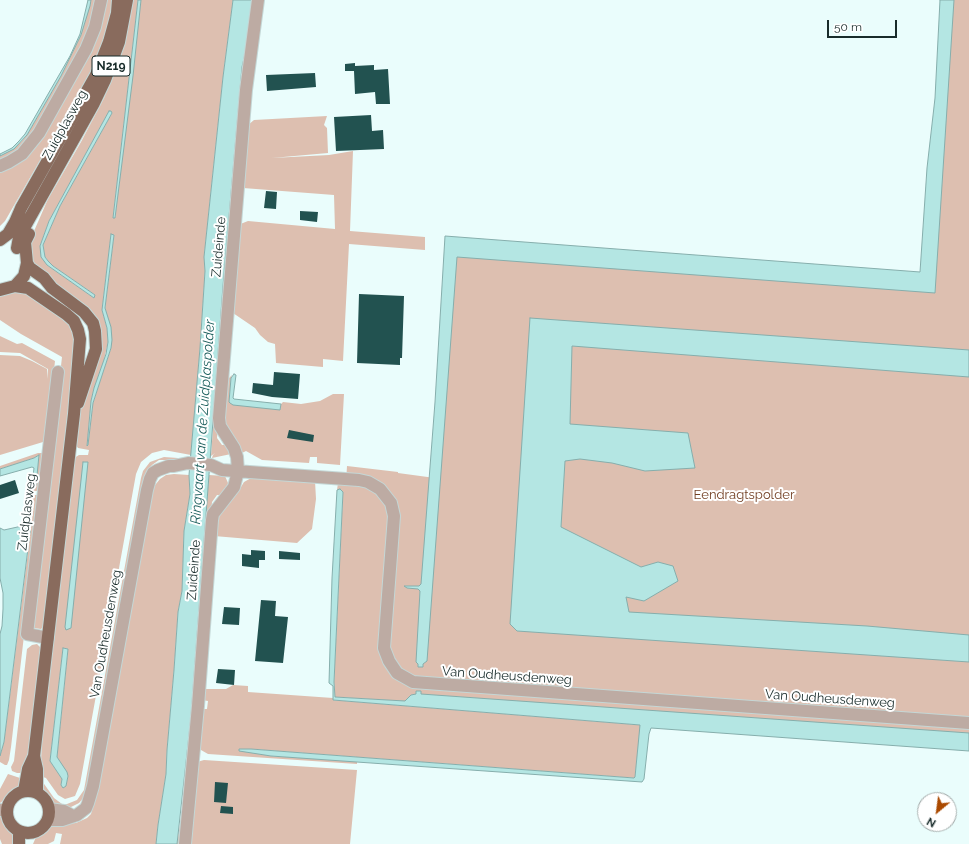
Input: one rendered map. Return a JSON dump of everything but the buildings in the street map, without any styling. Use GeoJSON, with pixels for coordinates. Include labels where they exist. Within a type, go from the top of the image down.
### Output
{"type":"FeatureCollection","features":[{"type":"Feature","properties":{"kind":"main road","name":"Zuidplasweg"},"geometry":{"type":"LineString","coordinates":[[1,236],[21,208],[96,75],[109,42],[117,13],[118,0]]}},
{"type":"Feature","properties":{"kind":"main road","name":"Zuidplasweg"},"geometry":{"type":"LineString","coordinates":[[21,248],[25,242],[33,220],[32,213],[91,109],[105,80],[119,42],[127,0]]}},
{"type":"Feature","properties":{"kind":"main road","name":"N219"},"geometry":{"type":"LineString","coordinates":[[1,236],[11,240],[21,248],[25,266]]}},
{"type":"Feature","properties":{"kind":"main road"},"geometry":{"type":"LineString","coordinates":[[0,282],[7,281],[14,277],[18,271],[25,266]]}},
{"type":"Feature","properties":{"kind":"main road"},"geometry":{"type":"LineString","coordinates":[[15,286],[21,280],[25,266]]}},
{"type":"Feature","properties":{"kind":"main road"},"geometry":{"type":"LineString","coordinates":[[25,266],[44,278],[52,288],[84,312],[93,323],[96,348],[74,414]]}},
{"type":"Feature","properties":{"kind":"main road"},"geometry":{"type":"LineString","coordinates":[[0,290],[15,286],[28,288],[56,306],[74,321],[80,339],[74,414],[34,756],[28,769],[24,791]]}},
{"type":"Feature","properties":{"kind":"main road"},"geometry":{"type":"LineString","coordinates":[[34,756],[37,769],[37,792]]}},
{"type":"Feature","properties":{"kind":"main road"},"geometry":{"type":"LineString","coordinates":[[19,844],[26,836],[41,828],[48,814],[45,799],[37,792],[31,790],[17,793],[12,797],[3,810],[9,823],[26,836]]}},
{"type":"Feature","properties":{"kind":"street","name":"Zuidplasweg"},"geometry":{"type":"LineString","coordinates":[[0,166],[22,154],[39,133],[86,49],[95,27],[101,0]]}},
{"type":"Feature","properties":{"kind":"street","name":"Zuideinde"},"geometry":{"type":"LineString","coordinates":[[185,844],[198,706],[212,520],[214,514],[234,488],[238,471],[237,457],[234,448],[222,430],[219,422],[246,90],[258,0]]}},
{"type":"Feature","properties":{"kind":"street","name":"Zuidplasweg"},"geometry":{"type":"LineString","coordinates":[[48,638],[27,634],[58,372]]}},
{"type":"Feature","properties":{"kind":"street","name":"Van Oudheusdenweg"},"geometry":{"type":"LineString","coordinates":[[48,814],[62,820],[73,816],[86,808],[88,803],[93,786],[146,490],[154,473],[169,466],[359,480],[372,484],[383,493],[391,503],[394,516],[384,648],[389,661],[397,673],[413,682],[969,723]]}},
{"type":"Feature","properties":{"kind":"green space"},"geometry":{"type":"Polygon","coordinates":[[[91,0],[97,0],[85,41],[35,131],[25,145],[0,161],[0,156],[21,142],[27,135],[61,76],[81,35],[91,0]]]}},
{"type":"Feature","properties":{"kind":"green space"},"geometry":{"type":"Polygon","coordinates":[[[105,0],[115,0],[110,23],[87,85],[68,112],[5,221],[0,226],[0,169],[22,159],[105,0]]]}},
{"type":"Feature","properties":{"kind":"green space"},"geometry":{"type":"Polygon","coordinates":[[[131,0],[138,0],[113,218],[115,218],[141,0],[233,0],[223,77],[204,257],[205,271],[200,348],[191,455],[164,450],[152,453],[141,462],[136,474],[80,784],[75,796],[65,799],[58,795],[46,778],[40,776],[43,726],[74,458],[79,455],[88,455],[89,450],[78,448],[76,445],[79,416],[94,364],[95,317],[91,310],[84,304],[40,272],[33,263],[31,238],[48,199],[81,142],[104,98],[112,78],[131,0]],[[109,111],[49,221],[40,246],[47,265],[94,298],[95,295],[48,261],[45,257],[43,245],[60,206],[112,113],[109,111]],[[111,234],[102,310],[107,328],[108,342],[91,401],[87,446],[93,403],[111,348],[105,308],[114,235],[111,234]],[[63,648],[50,761],[62,779],[61,785],[63,788],[66,785],[68,776],[57,757],[68,649],[63,648]]]}},
{"type":"Feature","properties":{"kind":"green space","name":"Eendragtspolder"},"geometry":{"type":"Polygon","coordinates":[[[948,0],[969,0],[969,736],[335,697],[334,682],[343,492],[340,489],[337,490],[338,483],[346,483],[347,466],[435,478],[450,249],[927,284],[948,0]]]}},
{"type":"Feature","properties":{"kind":"green space"},"geometry":{"type":"Polygon","coordinates":[[[245,54],[217,438],[222,445],[227,445],[231,454],[212,458],[215,453],[211,456],[223,286],[242,67],[245,54]]]}},
{"type":"Feature","properties":{"kind":"green space"},"geometry":{"type":"Polygon","coordinates":[[[327,116],[324,125],[327,128],[328,153],[272,158],[329,155],[353,151],[350,231],[425,237],[425,250],[349,244],[343,361],[323,359],[323,367],[276,363],[275,344],[268,342],[255,328],[233,313],[238,225],[248,221],[335,229],[334,195],[243,188],[248,125],[254,120],[327,116]]]}},
{"type":"Feature","properties":{"kind":"green space"},"geometry":{"type":"Polygon","coordinates":[[[13,291],[26,292],[71,324],[77,343],[44,626],[41,629],[34,628],[32,625],[46,499],[50,495],[53,461],[51,455],[62,357],[21,334],[0,320],[0,294],[13,291]]]}},
{"type":"Feature","properties":{"kind":"green space"},"geometry":{"type":"Polygon","coordinates":[[[0,336],[17,344],[22,343],[55,361],[47,438],[43,442],[0,455],[0,355],[20,356],[32,361],[47,369],[47,379],[48,369],[20,353],[0,352],[0,336]]]}},
{"type":"Feature","properties":{"kind":"green space"},"geometry":{"type":"Polygon","coordinates":[[[232,375],[229,402],[280,409],[283,402],[301,404],[320,401],[333,394],[344,394],[340,465],[317,463],[317,457],[310,457],[309,463],[262,460],[246,451],[242,453],[224,426],[226,381],[232,375]]]}},
{"type":"Feature","properties":{"kind":"green space"},"geometry":{"type":"Polygon","coordinates":[[[38,453],[43,453],[41,490],[27,491],[28,487],[34,488],[39,455],[0,469],[0,466],[38,453]]]}},
{"type":"Feature","properties":{"kind":"green space"},"geometry":{"type":"Polygon","coordinates":[[[164,457],[178,458],[178,460],[159,460],[152,465],[147,472],[86,795],[79,803],[69,808],[56,805],[42,788],[42,781],[54,798],[62,804],[67,804],[77,800],[84,790],[141,478],[143,471],[150,462],[164,457]]]}},
{"type":"Feature","properties":{"kind":"green space"},"geometry":{"type":"Polygon","coordinates":[[[166,475],[189,475],[190,494],[184,531],[182,591],[178,612],[166,774],[156,844],[60,844],[62,834],[56,833],[54,841],[48,844],[33,844],[36,837],[49,827],[57,824],[76,823],[87,818],[91,814],[96,796],[151,490],[160,479],[166,475]]]}},
{"type":"Feature","properties":{"kind":"green space"},"geometry":{"type":"Polygon","coordinates":[[[209,475],[225,476],[228,483],[227,489],[222,495],[217,495],[212,502],[181,844],[177,844],[183,804],[209,475]]]}},
{"type":"Feature","properties":{"kind":"green space"},"geometry":{"type":"Polygon","coordinates":[[[253,477],[315,481],[316,499],[312,529],[297,543],[214,536],[217,516],[238,492],[244,482],[253,477]]]}},
{"type":"Feature","properties":{"kind":"green space"},"geometry":{"type":"Polygon","coordinates":[[[29,495],[37,495],[39,507],[11,747],[9,760],[7,765],[5,765],[0,762],[0,756],[4,742],[34,504],[33,501],[27,497],[29,495]]]}},
{"type":"Feature","properties":{"kind":"green space"},"geometry":{"type":"Polygon","coordinates":[[[37,644],[42,649],[32,732],[24,773],[17,773],[12,771],[11,767],[14,761],[27,649],[32,645],[37,644]]]}},
{"type":"Feature","properties":{"kind":"green space"},"geometry":{"type":"Polygon","coordinates":[[[233,685],[248,686],[248,692],[641,725],[635,777],[251,749],[239,749],[271,756],[357,761],[357,764],[208,754],[198,747],[201,709],[207,709],[208,701],[202,700],[203,689],[226,689],[233,685]]]}},
{"type":"Feature","properties":{"kind":"green space"},"geometry":{"type":"Polygon","coordinates":[[[204,760],[357,770],[350,844],[189,844],[197,762],[204,760]]]}},
{"type":"Feature","properties":{"kind":"green space"},"geometry":{"type":"Polygon","coordinates":[[[8,774],[23,779],[19,787],[11,792],[0,803],[0,789],[8,774]]]}},
{"type":"Feature","properties":{"kind":"green space"},"geometry":{"type":"Polygon","coordinates":[[[0,816],[14,835],[16,844],[2,844],[0,839],[0,816]]]}},
{"type":"Feature","properties":{"kind":"water"},"geometry":{"type":"Polygon","coordinates":[[[88,0],[91,0],[90,6],[81,35],[61,76],[27,135],[14,149],[0,156],[0,154],[12,148],[25,134],[70,56],[80,34],[88,0]]]}},
{"type":"Feature","properties":{"kind":"water"},"geometry":{"type":"Polygon","coordinates":[[[138,0],[141,0],[133,76],[115,218],[113,218],[138,0]]]}},
{"type":"Feature","properties":{"kind":"water","name":"Ringvaart van de Zuidplaspolder"},"geometry":{"type":"Polygon","coordinates":[[[233,0],[253,0],[242,67],[223,286],[191,717],[177,844],[156,844],[166,774],[178,612],[182,591],[184,531],[190,494],[189,475],[200,348],[205,271],[204,257],[223,77],[233,0]]]}},
{"type":"Feature","properties":{"kind":"water"},"geometry":{"type":"Polygon","coordinates":[[[940,0],[954,0],[935,293],[457,257],[427,661],[423,664],[423,667],[418,667],[416,662],[420,591],[418,589],[407,588],[404,586],[419,586],[421,584],[435,402],[445,236],[920,272],[927,168],[935,98],[940,0]]]}},
{"type":"Feature","properties":{"kind":"water"},"geometry":{"type":"Polygon","coordinates":[[[109,111],[112,113],[60,206],[43,245],[45,257],[48,261],[95,295],[94,298],[47,265],[41,257],[40,246],[49,221],[109,111]]]}},
{"type":"Feature","properties":{"kind":"water"},"geometry":{"type":"Polygon","coordinates":[[[111,234],[114,235],[105,308],[111,327],[112,340],[111,348],[93,403],[87,446],[91,401],[106,354],[108,342],[107,328],[102,310],[111,234]]]}},
{"type":"Feature","properties":{"kind":"water"},"geometry":{"type":"Polygon","coordinates":[[[530,318],[969,350],[969,377],[572,346],[570,424],[688,433],[695,468],[645,471],[612,463],[580,459],[565,461],[561,527],[641,567],[658,562],[673,566],[678,581],[644,601],[626,597],[629,612],[867,626],[969,635],[969,662],[517,631],[510,624],[530,318]]]}},
{"type":"Feature","properties":{"kind":"water"},"geometry":{"type":"Polygon","coordinates":[[[234,374],[236,375],[234,399],[281,404],[280,410],[233,405],[230,403],[231,378],[234,374]]]}},
{"type":"Feature","properties":{"kind":"water"},"geometry":{"type":"Polygon","coordinates":[[[39,455],[36,486],[34,488],[32,488],[34,468],[32,467],[0,476],[0,469],[39,455]]]}},
{"type":"Feature","properties":{"kind":"water"},"geometry":{"type":"Polygon","coordinates":[[[83,462],[88,462],[71,628],[66,630],[65,627],[83,462]]]}},
{"type":"Feature","properties":{"kind":"water"},"geometry":{"type":"Polygon","coordinates":[[[340,489],[343,492],[334,682],[335,697],[405,701],[411,695],[416,694],[416,691],[421,691],[421,694],[969,733],[969,751],[651,728],[644,779],[642,782],[271,756],[239,751],[239,749],[251,749],[635,777],[640,725],[333,700],[333,686],[329,683],[332,578],[337,490],[340,489]]]}},
{"type":"Feature","properties":{"kind":"water"},"geometry":{"type":"Polygon","coordinates":[[[31,524],[4,742],[0,756],[0,634],[2,626],[3,593],[0,578],[0,528],[4,530],[31,524]]]}},
{"type":"Feature","properties":{"kind":"water"},"geometry":{"type":"Polygon","coordinates":[[[63,648],[68,649],[57,757],[68,776],[66,786],[63,788],[61,785],[62,779],[50,761],[63,648]]]}}]}
